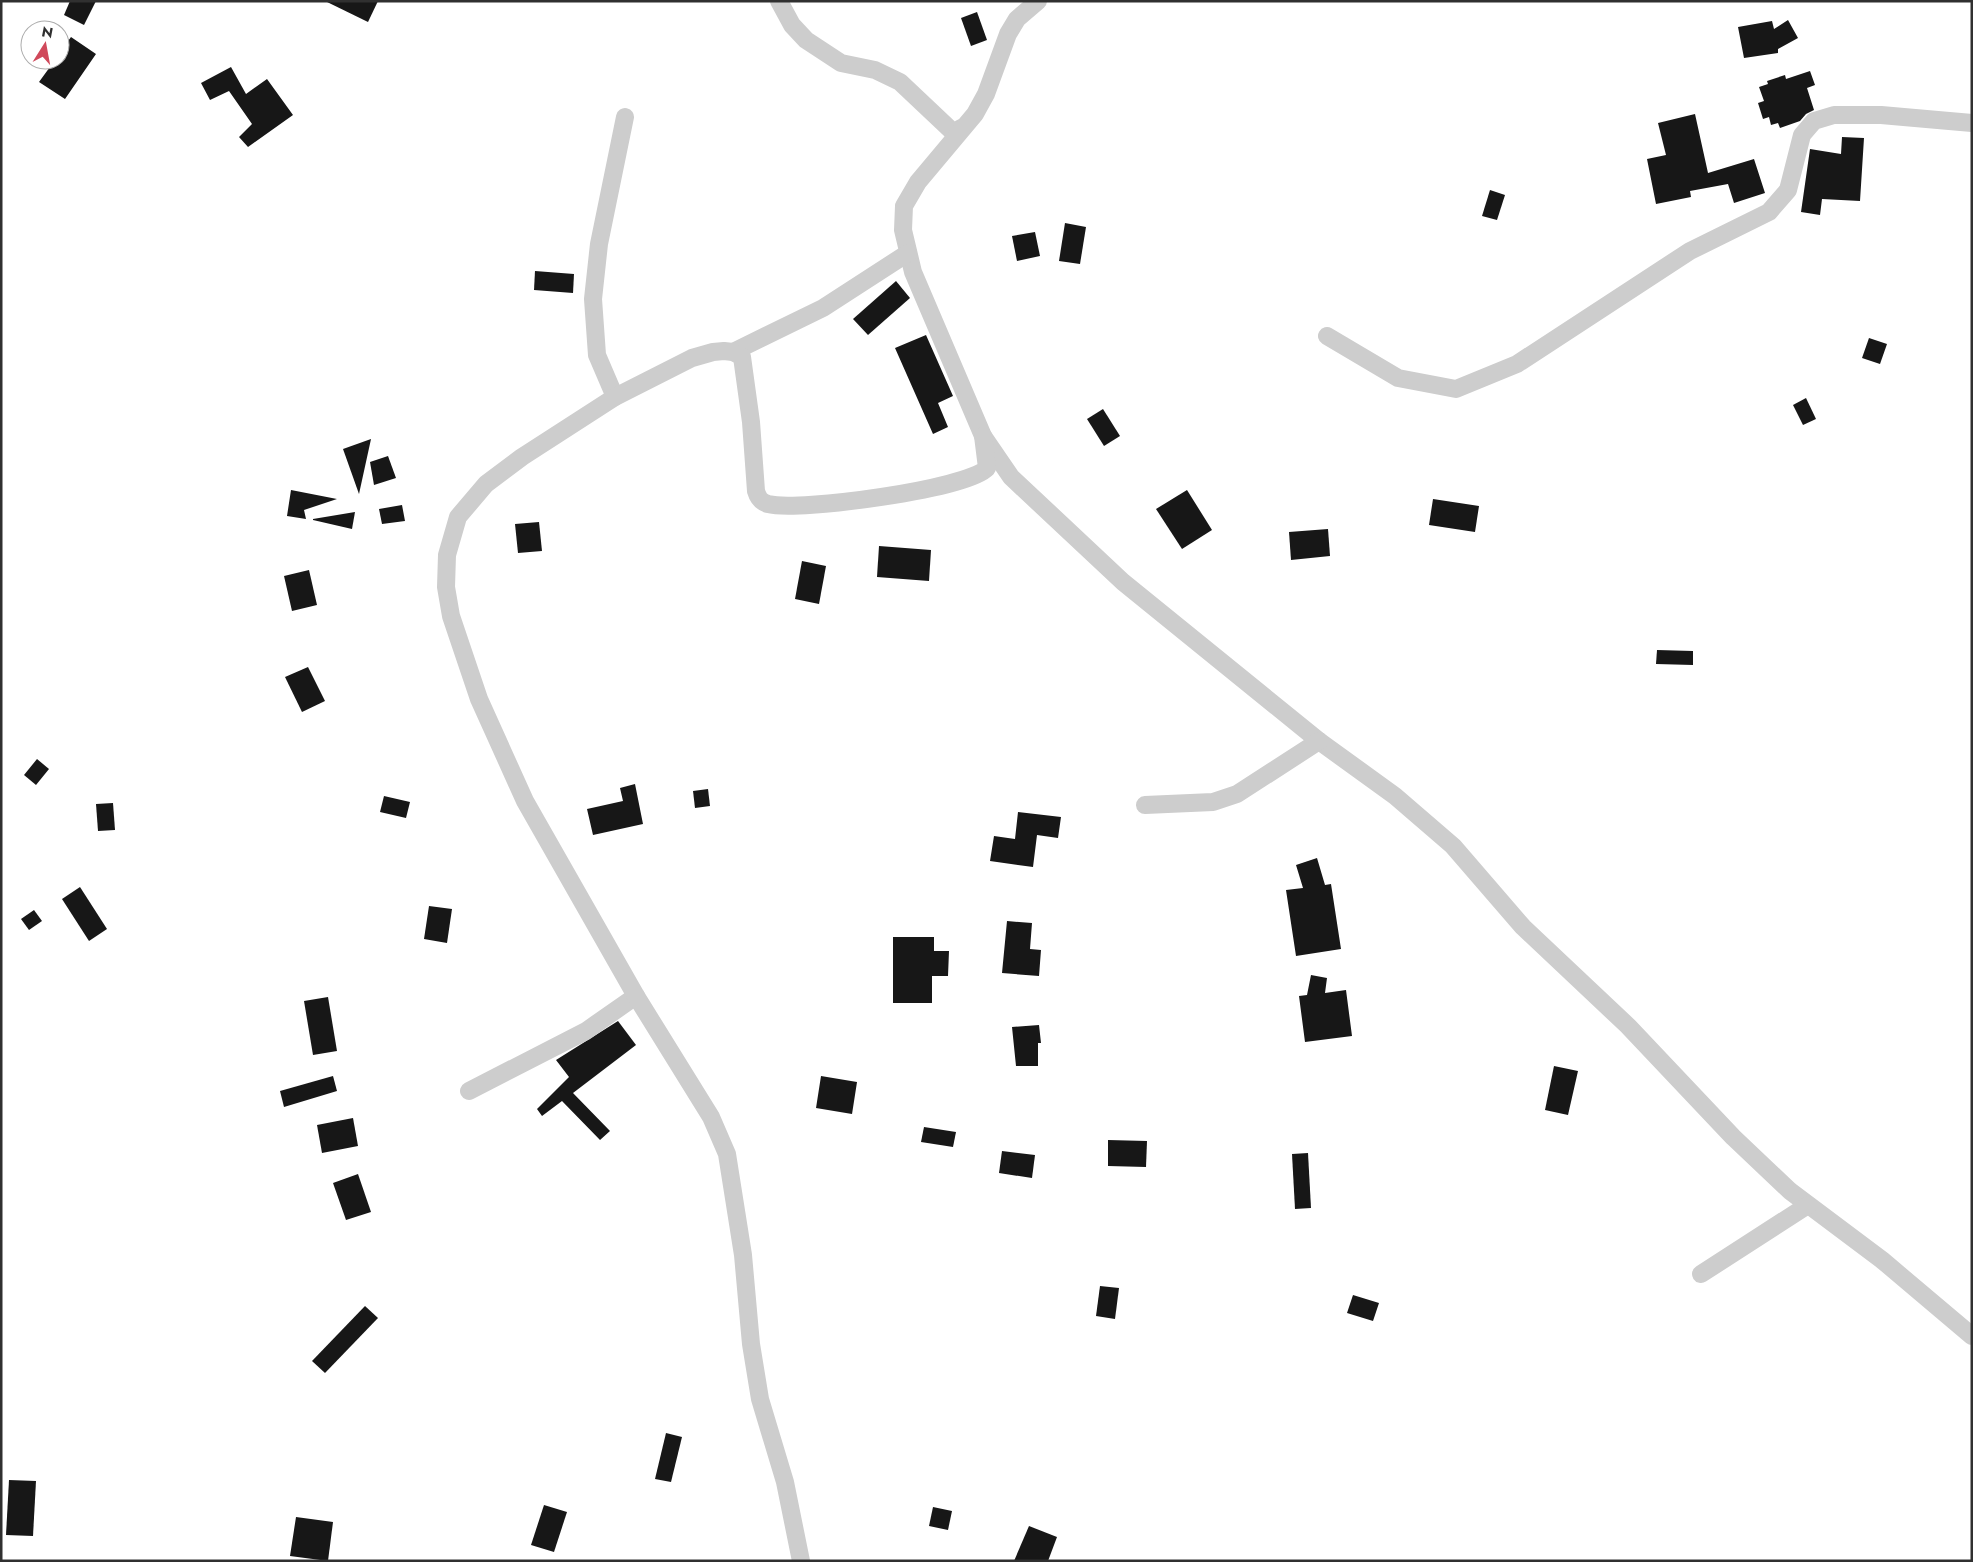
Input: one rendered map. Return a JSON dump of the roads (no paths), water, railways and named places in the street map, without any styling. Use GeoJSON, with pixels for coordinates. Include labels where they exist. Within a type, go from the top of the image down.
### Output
{"type":"FeatureCollection","features":[{"type":"Feature","properties":{"kind":"street"},"geometry":{"type":"LineString","coordinates":[[779,1],[792,25],[806,40],[842,62],[875,70],[900,82],[954,133],[961,128]]}},
{"type":"Feature","properties":{"kind":"street"},"geometry":{"type":"LineString","coordinates":[[1038,1],[1017,19],[1008,34],[986,94],[974,114],[918,182],[904,206],[903,230],[913,272],[983,436],[1011,477],[1123,582],[1319,741],[1394,796],[1453,846],[1522,927],[1628,1026],[1733,1137],[1790,1191],[1882,1260],[1972,1336]]}},
{"type":"Feature","properties":{"kind":"street"},"geometry":{"type":"LineString","coordinates":[[1327,336],[1398,378],[1456,389],[1517,364],[1690,251],[1769,212],[1788,190],[1802,135],[1814,121],[1834,115],[1881,115],[1972,123]]}},
{"type":"Feature","properties":{"kind":"street"},"geometry":{"type":"LineString","coordinates":[[615,398],[597,355],[593,299],[599,244],[625,117]]}},
{"type":"Feature","properties":{"kind":"street"},"geometry":{"type":"LineString","coordinates":[[801,1561],[785,1482],[760,1399],[750,1344],[743,1255],[727,1154],[711,1117],[636,996],[526,801],[480,699],[450,616],[446,586],[447,555],[458,517],[486,484],[522,456],[615,398],[692,358],[713,352],[733,352],[823,308],[908,253]]}},
{"type":"Feature","properties":{"kind":"street"},"geometry":{"type":"LineString","coordinates":[[733,352],[742,357],[745,367],[756,491],[758,498],[766,503],[814,506],[860,500],[958,482],[982,474],[987,468],[983,436]]}},
{"type":"Feature","properties":{"kind":"street"},"geometry":{"type":"LineString","coordinates":[[1145,805],[1213,802],[1237,794],[1319,741]]}},
{"type":"Feature","properties":{"kind":"street"},"geometry":{"type":"LineString","coordinates":[[469,1091],[586,1030],[636,996]]}},
{"type":"Feature","properties":{"kind":"street"},"geometry":{"type":"LineString","coordinates":[[1701,1274],[1808,1205]]}}]}
